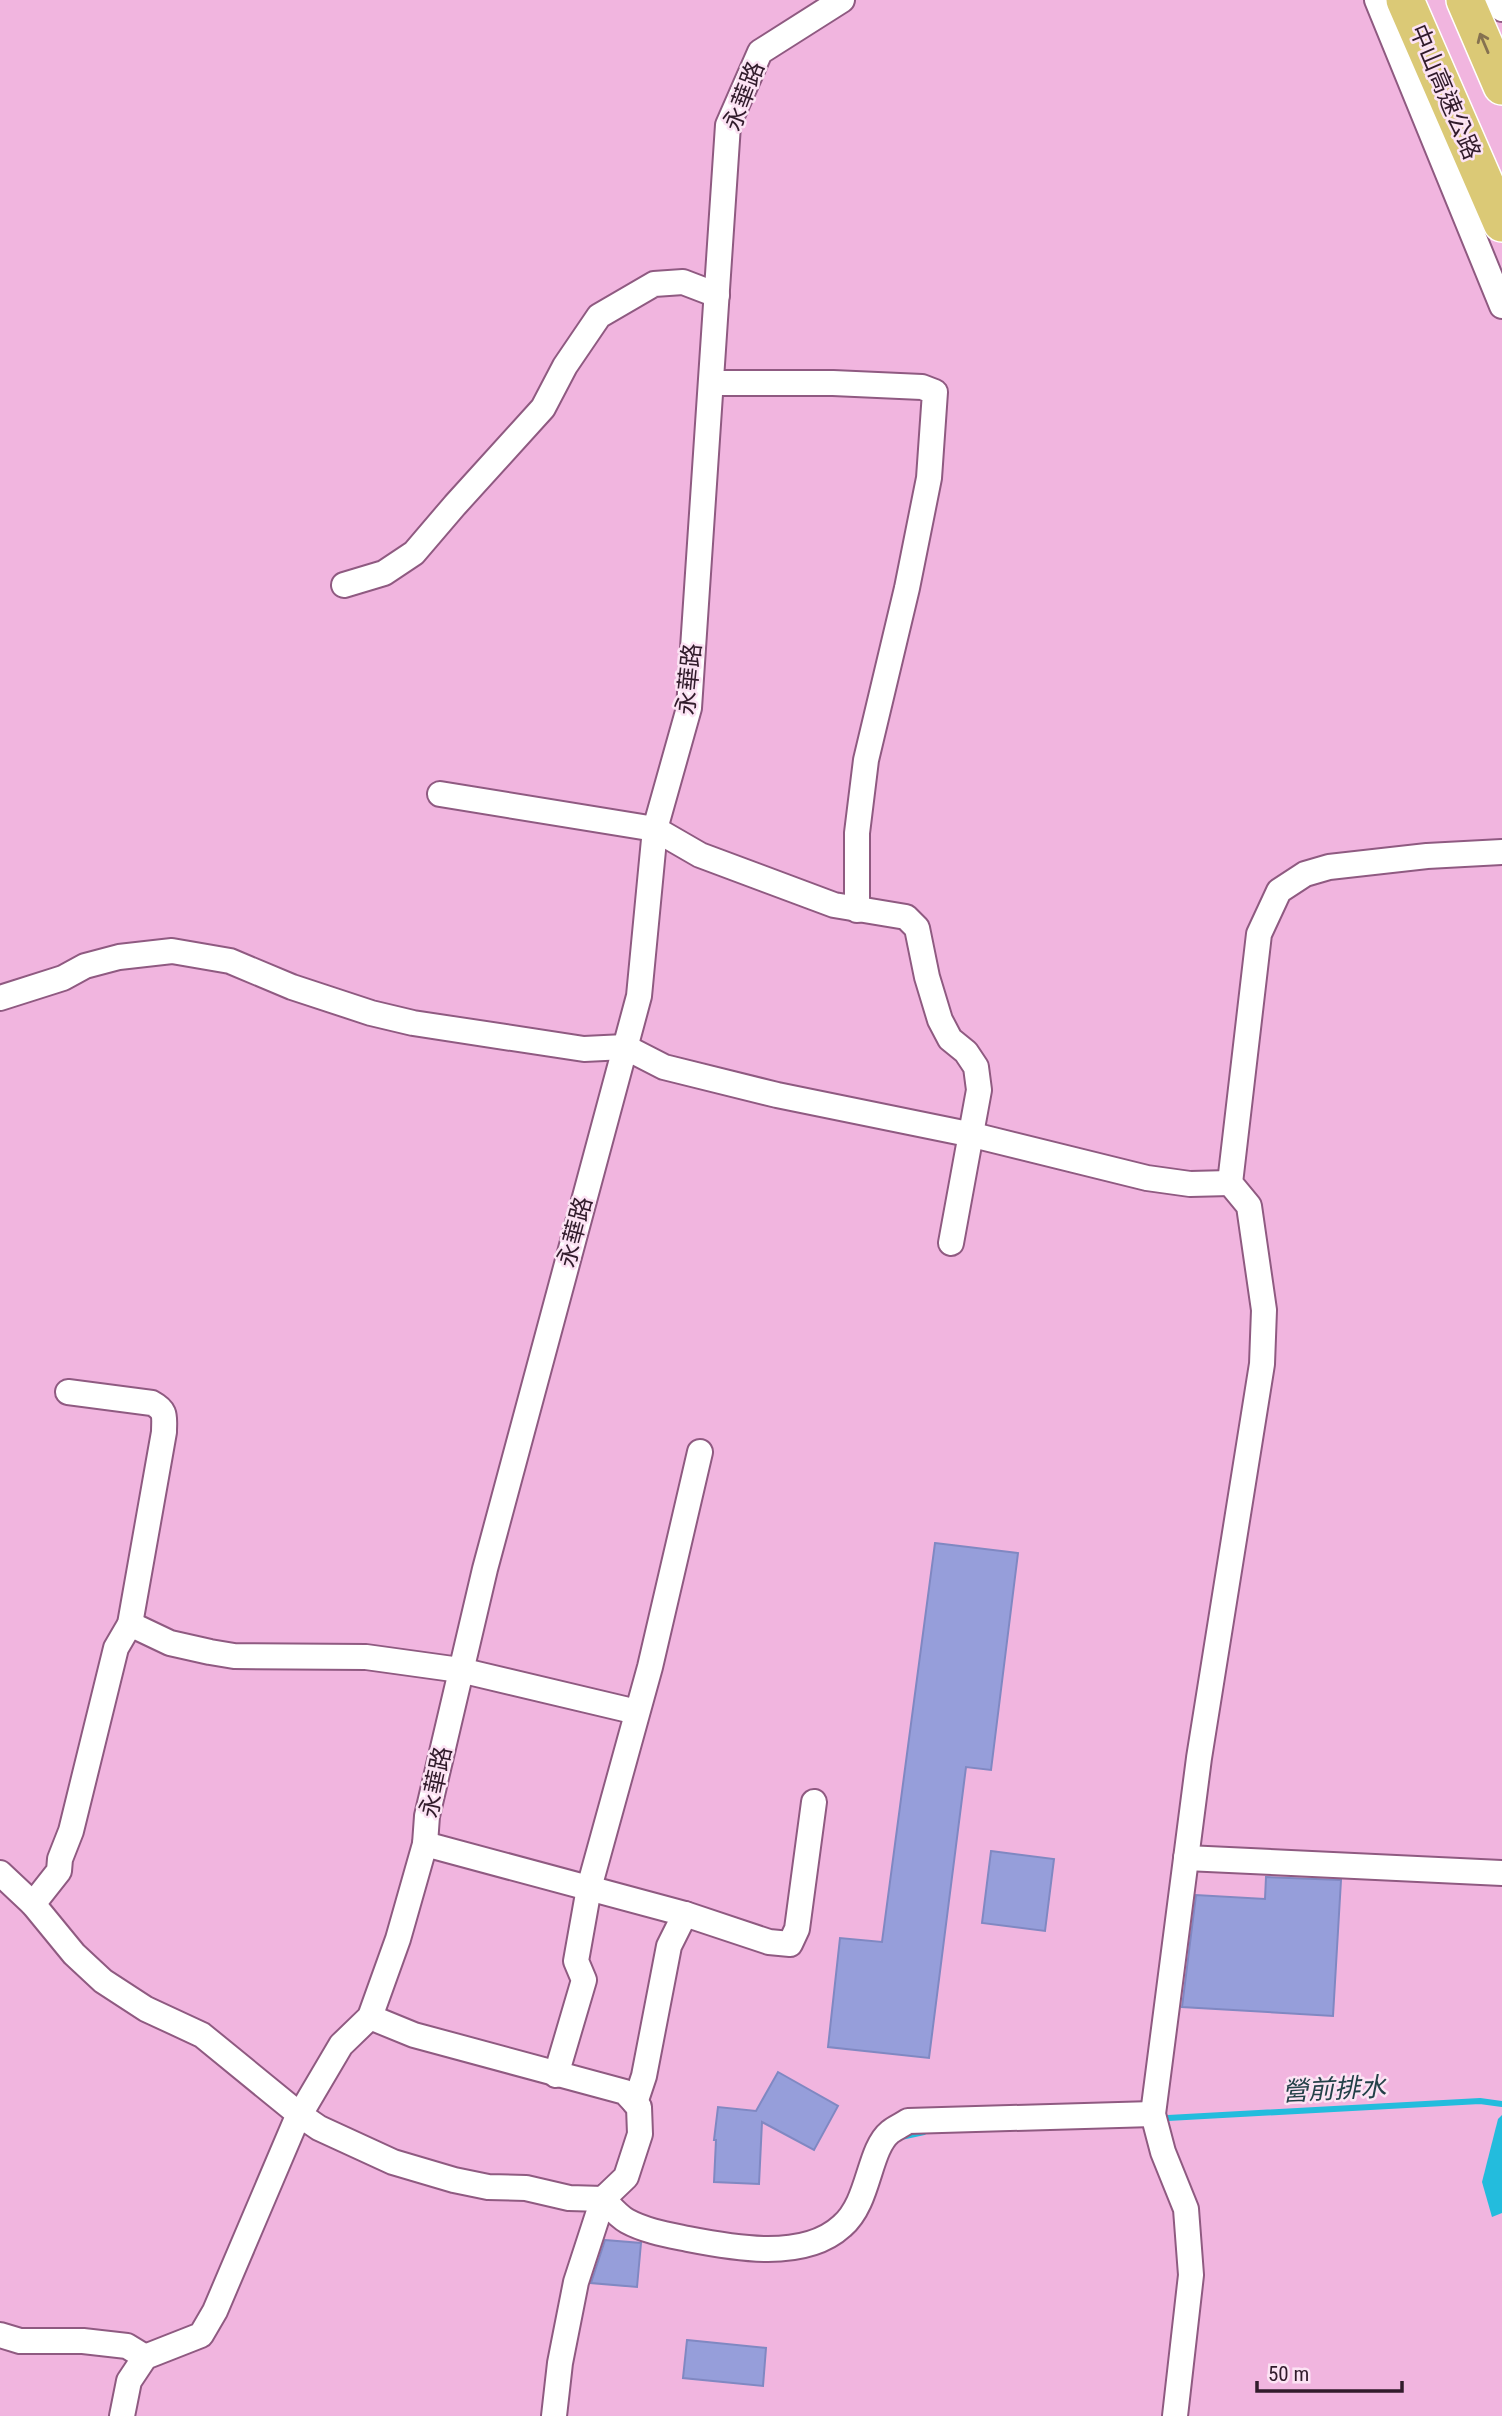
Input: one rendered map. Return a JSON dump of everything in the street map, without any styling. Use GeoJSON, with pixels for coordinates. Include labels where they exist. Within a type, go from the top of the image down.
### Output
{"type":"FeatureCollection","features":[{"type":"Feature","properties":{"kind":"highway","name":"中山高速公路"},"geometry":{"type":"LineString","coordinates":[[1405,0],[1502,223]]}},
{"type":"Feature","properties":{"kind":"highway"},"geometry":{"type":"LineString","coordinates":[[1465,0],[1502,86]]}},
{"type":"Feature","properties":{"kind":"street","name":"永華路"},"geometry":{"type":"LineString","coordinates":[[145,2357],[201,2334],[215,2311],[300,2115],[341,2045],[370,2017],[398,1939],[425,1844],[427,1816],[488,1556],[639,996],[655,829],[689,708],[728,125],[760,52],[842,0]]}},
{"type":"Feature","properties":{"kind":"street"},"geometry":{"type":"LineString","coordinates":[[1377,0],[1502,306]]}},
{"type":"Feature","properties":{"kind":"street"},"geometry":{"type":"LineString","coordinates":[[1498,0],[1502,9]]}},
{"type":"Feature","properties":{"kind":"street"},"geometry":{"type":"LineString","coordinates":[[344,585],[384,573],[414,553],[543,408],[565,366],[599,316],[654,284],[683,282],[717,295]]}},
{"type":"Feature","properties":{"kind":"street"},"geometry":{"type":"LineString","coordinates":[[711,383],[833,383],[922,387],[935,392],[927,490],[866,760],[858,834],[857,910]]}},
{"type":"Feature","properties":{"kind":"street"},"geometry":{"type":"LineString","coordinates":[[440,794],[655,829],[700,855],[834,905],[906,918],[917,928],[927,978],[940,1020],[950,1039],[966,1052],[976,1067],[979,1090],[951,1243]]}},
{"type":"Feature","properties":{"kind":"street"},"geometry":{"type":"LineString","coordinates":[[1175,2416],[1191,2275],[1186,2210],[1163,2152],[1153,2114],[1199,1758],[1262,1364],[1264,1310],[1249,1206],[1230,1183],[1259,934],[1279,891],[1305,874],[1329,867],[1427,856],[1502,852]]}},
{"type":"Feature","properties":{"kind":"street"},"geometry":{"type":"LineString","coordinates":[[0,998],[63,978],[85,966],[119,957],[172,951],[230,961],[292,987],[371,1013],[413,1023],[584,1049],[625,1047],[664,1067],[972,1135],[1147,1178],[1190,1184],[1230,1183]]}},
{"type":"Feature","properties":{"kind":"street"},"geometry":{"type":"LineString","coordinates":[[33,1904],[59,1871],[116,1648],[130,1624],[164,1432],[162,1408],[152,1403],[68,1392]]}},
{"type":"Feature","properties":{"kind":"street"},"geometry":{"type":"LineString","coordinates":[[556,2075],[584,1980],[576,1961],[589,1888],[650,1667],[700,1452]]}},
{"type":"Feature","properties":{"kind":"street"},"geometry":{"type":"LineString","coordinates":[[130,1624],[170,1643],[234,1656],[366,1657],[460,1670],[637,1712]]}},
{"type":"Feature","properties":{"kind":"street"},"geometry":{"type":"LineString","coordinates":[[425,1844],[685,1914],[769,1942],[790,1944],[797,1929],[814,1802]]}},
{"type":"Feature","properties":{"kind":"street"},"geometry":{"type":"LineString","coordinates":[[1185,1858],[1502,1873]]}},
{"type":"Feature","properties":{"kind":"street"},"geometry":{"type":"LineString","coordinates":[[0,1872],[33,1904],[74,1954],[103,1981],[146,2009],[202,2035],[300,2115],[346,2142],[393,2162],[454,2180],[488,2187],[526,2188],[569,2198],[603,2199],[626,2221],[665,2234],[755,2251],[791,2247],[825,2239],[844,2225],[861,2201],[875,2157],[888,2133],[908,2121],[1153,2114]]}},
{"type":"Feature","properties":{"kind":"street"},"geometry":{"type":"LineString","coordinates":[[635,2103],[644,2076],[669,1946],[685,1914]]}},
{"type":"Feature","properties":{"kind":"street"},"geometry":{"type":"LineString","coordinates":[[370,2017],[414,2035],[625,2092],[639,2107],[640,2134],[626,2177],[603,2199],[576,2282],[560,2363],[554,2416]]}},
{"type":"Feature","properties":{"kind":"street"},"geometry":{"type":"LineString","coordinates":[[0,2335],[20,2341],[83,2341],[127,2346],[145,2357],[129,2381],[122,2416]]}},
{"type":"Feature","properties":{"kind":"water"},"geometry":{"type":"Polygon","coordinates":[[[1502,2115],[1502,2213],[1492,2217],[1482,2182],[1498,2119],[1502,2115]]]}},
{"type":"Feature","properties":{"kind":"building"},"geometry":{"type":"Polygon","coordinates":[[[935,1543],[1018,1553],[991,1770],[966,1767],[929,2058],[828,2047],[840,1938],[882,1942],[935,1543]]]}},
{"type":"Feature","properties":{"kind":"building"},"geometry":{"type":"Polygon","coordinates":[[[991,1851],[1054,1859],[1045,1931],[982,1923],[991,1851]]]}},
{"type":"Feature","properties":{"kind":"building"},"geometry":{"type":"Polygon","coordinates":[[[1266,1877],[1341,1880],[1333,2016],[1182,2007],[1196,1895],[1265,1899],[1266,1877]]]}},
{"type":"Feature","properties":{"kind":"building"},"geometry":{"type":"Polygon","coordinates":[[[778,2072],[838,2106],[814,2150],[762,2122],[759,2184],[714,2182],[714,2140],[718,2107],[756,2111],[778,2072]]]}},
{"type":"Feature","properties":{"kind":"building"},"geometry":{"type":"Polygon","coordinates":[[[605,2240],[641,2243],[637,2287],[591,2283],[605,2240]]]}},
{"type":"Feature","properties":{"kind":"building"},"geometry":{"type":"Polygon","coordinates":[[[687,2340],[766,2348],[763,2386],[683,2378],[687,2340]]]}},
{"type":"Feature","properties":{"kind":"waterway","name":"營前排水"},"geometry":{"type":"LineString","coordinates":[[1168,2118],[1480,2101],[1502,2104]]}},
{"type":"Feature","properties":{"kind":"waterway","name":"營前排水"},"geometry":{"type":"LineString","coordinates":[[901,2137],[924,2132]]}}]}
